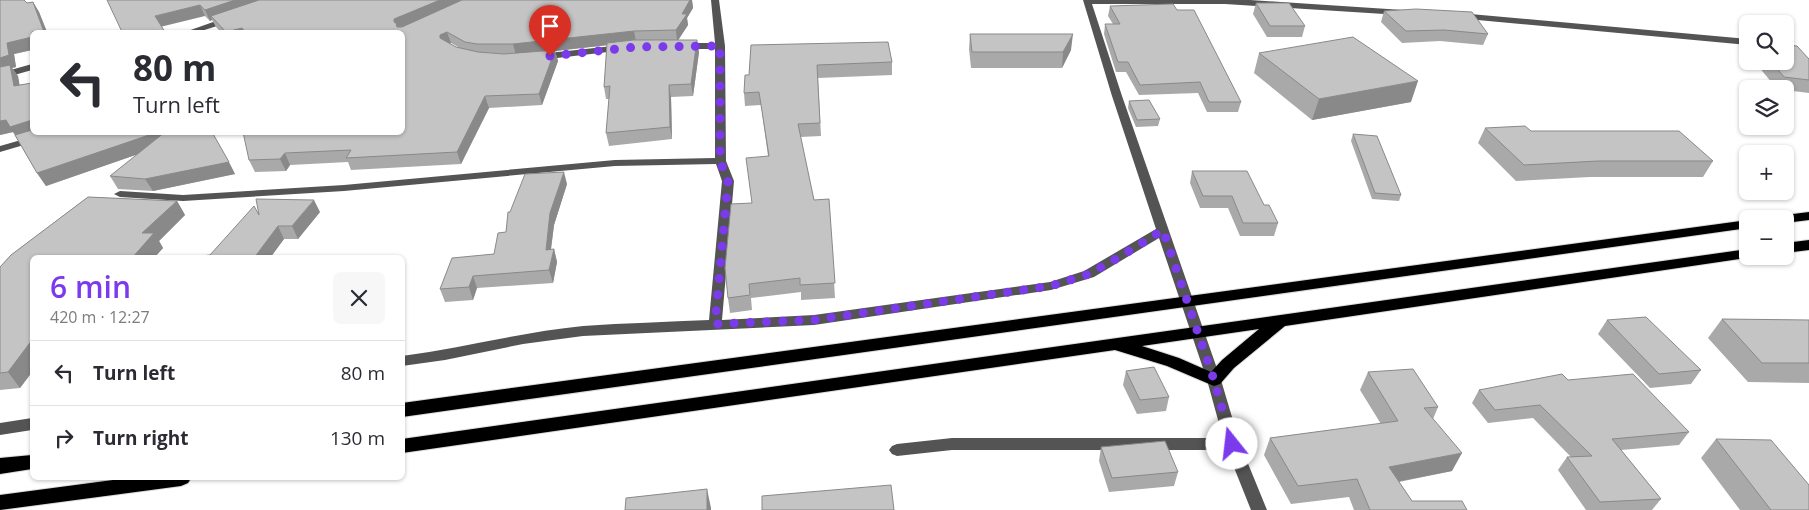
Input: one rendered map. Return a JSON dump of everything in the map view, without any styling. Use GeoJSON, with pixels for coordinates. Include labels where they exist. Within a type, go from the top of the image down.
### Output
{"type":"FeatureCollection","features":[{"type":"Feature","properties":{"kind":"highway"},"geometry":{"type":"LineString","coordinates":[[1794,218],[1809,216]]}},
{"type":"Feature","properties":{"kind":"highway"},"geometry":{"type":"LineString","coordinates":[[405,410],[1739,225]]}},
{"type":"Feature","properties":{"kind":"highway"},"geometry":{"type":"LineString","coordinates":[[1794,247],[1809,245]]}},
{"type":"Feature","properties":{"kind":"highway"},"geometry":{"type":"LineString","coordinates":[[405,446],[1739,255]]}},
{"type":"Feature","properties":{"kind":"highway"},"geometry":{"type":"LineString","coordinates":[[1114,344],[1173,362],[1214,380],[1228,364],[1281,320]]}},
{"type":"Feature","properties":{"kind":"highway"},"geometry":{"type":"LineString","coordinates":[[0,466],[30,462]]}},
{"type":"Feature","properties":{"kind":"highway"},"geometry":{"type":"LineString","coordinates":[[0,503],[167,480]]}},
{"type":"Feature","properties":{"kind":"street"},"geometry":{"type":"LineString","coordinates":[[715,0],[720,46],[720,161],[728,181],[715,324]]}},
{"type":"Feature","properties":{"kind":"street"},"geometry":{"type":"LineString","coordinates":[[1259,510],[1232,444],[1214,380],[1087,0],[1226,1],[1407,12]]}},
{"type":"Feature","properties":{"kind":"street"},"geometry":{"type":"LineString","coordinates":[[1446,15],[1739,41]]}},
{"type":"Feature","properties":{"kind":"street"},"geometry":{"type":"LineString","coordinates":[[196,30],[239,16]]}},
{"type":"Feature","properties":{"kind":"street"},"geometry":{"type":"LineString","coordinates":[[674,46],[720,46]]}},
{"type":"Feature","properties":{"kind":"street"},"geometry":{"type":"LineString","coordinates":[[533,58],[636,47]]}},
{"type":"Feature","properties":{"kind":"street"},"geometry":{"type":"LineString","coordinates":[[0,76],[30,68]]}},
{"type":"Feature","properties":{"kind":"street"},"geometry":{"type":"LineString","coordinates":[[0,149],[51,135]]}},
{"type":"Feature","properties":{"kind":"street"},"geometry":{"type":"LineString","coordinates":[[120,194],[183,198],[344,188],[615,163],[720,161]]}},
{"type":"Feature","properties":{"kind":"street"},"geometry":{"type":"LineString","coordinates":[[405,362],[523,339],[583,331],[814,320],[1051,286],[1089,274],[1163,230]]}},
{"type":"Feature","properties":{"kind":"street"},"geometry":{"type":"LineString","coordinates":[[0,429],[30,424]]}},
{"type":"Feature","properties":{"kind":"street"},"geometry":{"type":"LineString","coordinates":[[897,450],[952,444],[1232,444]]}},
{"type":"Feature","properties":{"kind":"building"},"geometry":{"type":"Polygon","coordinates":[[[0,0],[33,2],[43,30],[30,30],[30,37],[7,43],[9,55],[0,58],[0,0]]]}},
{"type":"Feature","properties":{"kind":"building"},"geometry":{"type":"Polygon","coordinates":[[[107,0],[235,0],[205,10],[200,5],[155,16],[164,30],[121,30],[107,0]]]}},
{"type":"Feature","properties":{"kind":"building"},"geometry":{"type":"Polygon","coordinates":[[[259,0],[440,0],[394,19],[397,27],[402,27],[462,0],[690,0],[682,14],[687,14],[676,30],[634,31],[513,44],[477,44],[465,42],[447,32],[440,35],[440,38],[456,47],[478,52],[504,54],[555,50],[539,94],[485,96],[457,152],[346,158],[351,150],[285,153],[280,159],[249,160],[244,135],[405,135],[405,30],[244,30],[242,28],[224,30],[211,16],[259,0]]]}},
{"type":"Feature","properties":{"kind":"building"},"geometry":{"type":"Polygon","coordinates":[[[1256,3],[1289,3],[1305,26],[1270,26],[1256,3]]]}},
{"type":"Feature","properties":{"kind":"building"},"geometry":{"type":"Polygon","coordinates":[[[1173,4],[1177,10],[1194,10],[1241,102],[1209,102],[1200,82],[1140,85],[1128,62],[1118,62],[1105,24],[1120,24],[1110,6],[1173,4]]]}},
{"type":"Feature","properties":{"kind":"building"},"geometry":{"type":"Polygon","coordinates":[[[1416,9],[1472,12],[1488,34],[1444,30],[1406,31],[1384,11],[1416,9]]]}},
{"type":"Feature","properties":{"kind":"building"},"geometry":{"type":"Polygon","coordinates":[[[970,34],[1073,34],[1063,52],[972,52],[970,34]]]}},
{"type":"Feature","properties":{"kind":"building"},"geometry":{"type":"Polygon","coordinates":[[[1353,37],[1418,81],[1319,99],[1259,53],[1353,37]]]}},
{"type":"Feature","properties":{"kind":"building"},"geometry":{"type":"Polygon","coordinates":[[[633,40],[697,40],[691,84],[669,85],[670,127],[606,133],[610,86],[604,87],[607,43],[633,40]]]}},
{"type":"Feature","properties":{"kind":"building"},"geometry":{"type":"Polygon","coordinates":[[[888,42],[892,62],[817,65],[820,123],[798,124],[814,200],[829,199],[835,283],[800,285],[800,278],[749,284],[750,295],[728,298],[725,268],[731,204],[752,203],[746,158],[769,156],[759,92],[744,93],[745,75],[749,75],[751,45],[888,42]]]}},
{"type":"Feature","properties":{"kind":"building"},"geometry":{"type":"Polygon","coordinates":[[[1794,46],[1797,46],[1809,59],[1809,80],[1784,77],[1778,70],[1794,70],[1794,46]]]}},
{"type":"Feature","properties":{"kind":"building"},"geometry":{"type":"Polygon","coordinates":[[[10,65],[14,86],[30,83],[30,121],[10,127],[6,120],[0,121],[0,67],[10,65]]]}},
{"type":"Feature","properties":{"kind":"building"},"geometry":{"type":"Polygon","coordinates":[[[1149,100],[1160,119],[1137,120],[1129,101],[1149,100]]]}},
{"type":"Feature","properties":{"kind":"building"},"geometry":{"type":"Polygon","coordinates":[[[1525,126],[1531,131],[1679,131],[1713,161],[1598,161],[1524,165],[1485,128],[1525,126]]]}},
{"type":"Feature","properties":{"kind":"building"},"geometry":{"type":"Polygon","coordinates":[[[30,131],[30,135],[149,135],[37,173],[15,135],[30,131]]]}},
{"type":"Feature","properties":{"kind":"building"},"geometry":{"type":"Polygon","coordinates":[[[1353,134],[1377,136],[1401,195],[1375,193],[1353,134]]]}},
{"type":"Feature","properties":{"kind":"building"},"geometry":{"type":"Polygon","coordinates":[[[161,135],[214,135],[229,162],[145,179],[110,176],[161,135]]]}},
{"type":"Feature","properties":{"kind":"building"},"geometry":{"type":"Polygon","coordinates":[[[1192,171],[1247,171],[1264,205],[1269,205],[1278,223],[1243,223],[1232,196],[1203,196],[1192,171]]]}},
{"type":"Feature","properties":{"kind":"building"},"geometry":{"type":"Polygon","coordinates":[[[564,172],[550,213],[546,250],[554,249],[549,270],[473,276],[469,287],[440,289],[452,258],[494,254],[498,233],[506,232],[508,212],[510,212],[525,174],[564,172]]]}},
{"type":"Feature","properties":{"kind":"building"},"geometry":{"type":"Polygon","coordinates":[[[88,197],[177,201],[142,233],[154,233],[135,255],[30,255],[30,343],[8,372],[0,373],[0,267],[11,255],[88,197]]]}},
{"type":"Feature","properties":{"kind":"building"},"geometry":{"type":"Polygon","coordinates":[[[256,199],[314,200],[292,226],[278,226],[256,255],[210,255],[254,206],[259,215],[256,199]]]}},
{"type":"Feature","properties":{"kind":"building"},"geometry":{"type":"Polygon","coordinates":[[[1646,317],[1701,370],[1659,374],[1607,320],[1646,317]]]}},
{"type":"Feature","properties":{"kind":"building"},"geometry":{"type":"Polygon","coordinates":[[[1722,319],[1809,320],[1809,363],[1762,363],[1722,319]]]}},
{"type":"Feature","properties":{"kind":"building"},"geometry":{"type":"Polygon","coordinates":[[[1154,367],[1169,397],[1140,400],[1126,371],[1154,367]]]}},
{"type":"Feature","properties":{"kind":"building"},"geometry":{"type":"Polygon","coordinates":[[[1413,369],[1438,407],[1424,408],[1462,453],[1389,467],[1412,501],[1462,501],[1467,510],[1370,510],[1357,479],[1298,486],[1270,438],[1398,421],[1368,372],[1413,369]]]}},
{"type":"Feature","properties":{"kind":"building"},"geometry":{"type":"Polygon","coordinates":[[[1562,374],[1568,380],[1633,374],[1689,432],[1612,439],[1661,499],[1600,502],[1567,457],[1592,456],[1540,405],[1495,410],[1479,390],[1562,374]]]}},
{"type":"Feature","properties":{"kind":"building"},"geometry":{"type":"Polygon","coordinates":[[[1716,439],[1771,440],[1809,485],[1809,510],[1771,510],[1716,439]]]}},
{"type":"Feature","properties":{"kind":"building"},"geometry":{"type":"Polygon","coordinates":[[[1165,441],[1178,472],[1112,478],[1101,447],[1165,441]]]}},
{"type":"Feature","properties":{"kind":"building"},"geometry":{"type":"Polygon","coordinates":[[[891,485],[894,510],[762,510],[762,496],[891,485]]]}},
{"type":"Feature","properties":{"kind":"building"},"geometry":{"type":"Polygon","coordinates":[[[707,489],[707,510],[625,510],[626,498],[707,489]]]}},
{"type":"Feature","properties":{"kind":"route"},"geometry":{"type":"LineString","coordinates":[[550,56],[636,47],[720,46],[720,161],[728,181],[715,324],[814,320],[1051,286],[1089,274],[1163,230],[1214,380],[1232,444]]}}]}
